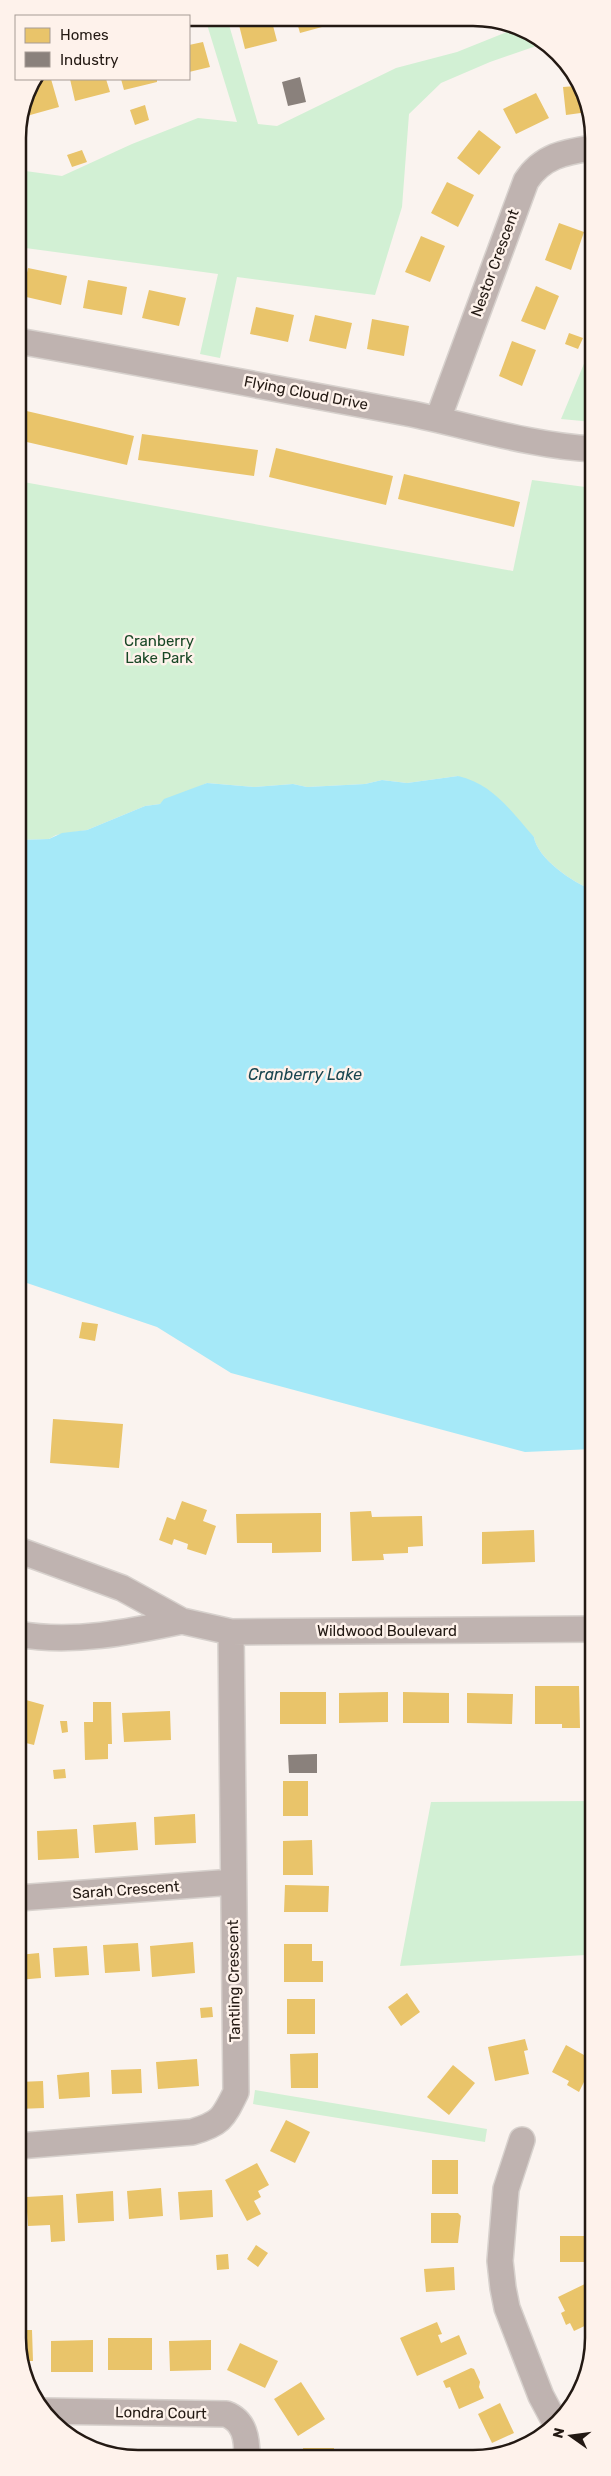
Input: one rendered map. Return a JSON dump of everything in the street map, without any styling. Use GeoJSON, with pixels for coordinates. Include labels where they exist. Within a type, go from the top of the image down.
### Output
{"type":"FeatureCollection","features":[{"type":"Feature","properties":{"kind":"street","name":"Nestor Crescent"},"geometry":{"type":"LineString","coordinates":[[438,419],[526,181],[538,166],[554,156],[585,149]]}},
{"type":"Feature","properties":{"kind":"street","name":"Flying Cloud Drive"},"geometry":{"type":"LineString","coordinates":[[26,342],[205,374],[438,419],[543,443],[585,448]]}},
{"type":"Feature","properties":{"kind":"street","name":"Wildwood Boulevard"},"geometry":{"type":"LineString","coordinates":[[26,1553],[122,1588],[182,1622],[231,1632],[585,1629]]}},
{"type":"Feature","properties":{"kind":"street","name":"Wildwood Boulevard"},"geometry":{"type":"LineString","coordinates":[[26,1635],[64,1637],[132,1631],[182,1622]]}},
{"type":"Feature","properties":{"kind":"street","name":"Tantling Crescent"},"geometry":{"type":"LineString","coordinates":[[26,2145],[192,2132],[213,2126],[226,2113],[236,2092],[231,1632]]}},
{"type":"Feature","properties":{"kind":"street","name":"Sarah Crescent"},"geometry":{"type":"LineString","coordinates":[[26,1897],[233,1882]]}},
{"type":"Feature","properties":{"kind":"street"},"geometry":{"type":"LineString","coordinates":[[522,2140],[506,2189],[500,2261],[506,2308],[541,2396],[549,2411]]}},
{"type":"Feature","properties":{"kind":"street","name":"Londra Court"},"geometry":{"type":"LineString","coordinates":[[53,2411],[226,2414],[235,2418],[243,2429],[247,2440],[247,2450]]}},
{"type":"Feature","properties":{"kind":"green space"},"geometry":{"type":"Polygon","coordinates":[[[207,26],[229,26],[258,124],[277,126],[396,68],[457,52],[507,32],[536,46],[490,62],[441,83],[409,114],[402,207],[375,295],[237,277],[220,358],[200,354],[218,274],[26,248],[26,171],[62,176],[132,144],[198,118],[237,122],[207,26]]]}},
{"type":"Feature","properties":{"kind":"green space"},"geometry":{"type":"Polygon","coordinates":[[[585,361],[585,421],[561,419],[585,361]]]}},
{"type":"Feature","properties":{"kind":"green space","name":"Cranberry Lake Park"},"geometry":{"type":"Polygon","coordinates":[[[532,480],[585,487],[585,887],[557,869],[542,853],[534,837],[458,776],[407,783],[382,780],[365,784],[307,787],[293,784],[254,787],[207,783],[160,804],[145,806],[87,830],[56,835],[49,839],[26,840],[26,482],[513,571],[532,480]]]}},
{"type":"Feature","properties":{"kind":"green space"},"geometry":{"type":"Polygon","coordinates":[[[585,1801],[585,1955],[400,1966],[431,1802],[585,1801]]]}},
{"type":"Feature","properties":{"kind":"green space"},"geometry":{"type":"Polygon","coordinates":[[[255,2090],[487,2129],[485,2142],[253,2104],[255,2090]]]}},
{"type":"Feature","properties":{"kind":"water","name":"Cranberry Lake"},"geometry":{"type":"Polygon","coordinates":[[[458,776],[481,785],[509,808],[534,837],[542,853],[557,869],[585,887],[585,1449],[525,1452],[231,1373],[157,1327],[26,1283],[26,840],[49,839],[62,833],[87,830],[145,806],[160,804],[164,799],[207,783],[254,787],[293,784],[307,787],[365,784],[382,780],[407,783],[458,776]]]}},
{"type":"Feature","properties":{"kind":"building: Homes"},"geometry":{"type":"Polygon","coordinates":[[[239,26],[273,26],[277,41],[245,49],[239,26]]]}},
{"type":"Feature","properties":{"kind":"building: Homes"},"geometry":{"type":"Polygon","coordinates":[[[298,26],[326,26],[300,33],[298,26]]]}},
{"type":"Feature","properties":{"kind":"building: Homes"},"geometry":{"type":"Polygon","coordinates":[[[203,42],[210,67],[190,72],[190,45],[203,42]]]}},
{"type":"Feature","properties":{"kind":"building: Homes"},"geometry":{"type":"Polygon","coordinates":[[[42,80],[51,80],[59,107],[29,115],[42,80]]]}},
{"type":"Feature","properties":{"kind":"building: Homes"},"geometry":{"type":"Polygon","coordinates":[[[70,80],[106,80],[110,92],[75,101],[70,80]]]}},
{"type":"Feature","properties":{"kind":"building: Homes"},"geometry":{"type":"Polygon","coordinates":[[[121,80],[157,80],[157,82],[124,90],[121,80]]]}},
{"type":"Feature","properties":{"kind":"building: Homes"},"geometry":{"type":"Polygon","coordinates":[[[572,86],[582,113],[566,115],[563,87],[572,86]]]}},
{"type":"Feature","properties":{"kind":"building: Homes"},"geometry":{"type":"Polygon","coordinates":[[[536,93],[549,118],[516,134],[503,109],[536,93]]]}},
{"type":"Feature","properties":{"kind":"building: Homes"},"geometry":{"type":"Polygon","coordinates":[[[145,105],[149,120],[135,125],[130,110],[145,105]]]}},
{"type":"Feature","properties":{"kind":"building: Homes"},"geometry":{"type":"Polygon","coordinates":[[[479,130],[501,147],[479,175],[457,158],[479,130]]]}},
{"type":"Feature","properties":{"kind":"building: Homes"},"geometry":{"type":"Polygon","coordinates":[[[82,150],[87,162],[72,167],[67,155],[82,150]]]}},
{"type":"Feature","properties":{"kind":"building: Homes"},"geometry":{"type":"Polygon","coordinates":[[[447,182],[474,195],[458,227],[431,213],[447,182]]]}},
{"type":"Feature","properties":{"kind":"building: Homes"},"geometry":{"type":"Polygon","coordinates":[[[559,223],[584,232],[571,270],[545,260],[559,223]]]}},
{"type":"Feature","properties":{"kind":"building: Homes"},"geometry":{"type":"Polygon","coordinates":[[[421,236],[445,246],[430,282],[405,272],[421,236]]]}},
{"type":"Feature","properties":{"kind":"building: Homes"},"geometry":{"type":"Polygon","coordinates":[[[28,268],[67,276],[61,305],[26,297],[28,268]]]}},
{"type":"Feature","properties":{"kind":"building: Homes"},"geometry":{"type":"Polygon","coordinates":[[[88,280],[127,287],[122,315],[83,308],[88,280]]]}},
{"type":"Feature","properties":{"kind":"building: Homes"},"geometry":{"type":"Polygon","coordinates":[[[536,286],[559,296],[545,330],[521,321],[536,286]]]}},
{"type":"Feature","properties":{"kind":"building: Homes"},"geometry":{"type":"Polygon","coordinates":[[[149,290],[186,298],[179,326],[142,318],[149,290]]]}},
{"type":"Feature","properties":{"kind":"building: Homes"},"geometry":{"type":"Polygon","coordinates":[[[256,307],[294,315],[288,342],[250,334],[256,307]]]}},
{"type":"Feature","properties":{"kind":"building: Homes"},"geometry":{"type":"Polygon","coordinates":[[[315,315],[352,323],[346,349],[309,341],[315,315]]]}},
{"type":"Feature","properties":{"kind":"building: Homes"},"geometry":{"type":"Polygon","coordinates":[[[372,319],[409,326],[404,356],[367,349],[372,319]]]}},
{"type":"Feature","properties":{"kind":"building: Homes"},"geometry":{"type":"Polygon","coordinates":[[[569,333],[583,338],[578,349],[565,344],[569,333]]]}},
{"type":"Feature","properties":{"kind":"building: Homes"},"geometry":{"type":"Polygon","coordinates":[[[512,341],[536,350],[522,386],[499,376],[512,341]]]}},
{"type":"Feature","properties":{"kind":"building: Homes"},"geometry":{"type":"Polygon","coordinates":[[[26,411],[134,436],[127,465],[26,442],[26,411]]]}},
{"type":"Feature","properties":{"kind":"building: Homes"},"geometry":{"type":"Polygon","coordinates":[[[142,434],[258,450],[254,476],[138,460],[142,434]]]}},
{"type":"Feature","properties":{"kind":"building: Homes"},"geometry":{"type":"Polygon","coordinates":[[[276,448],[393,476],[386,505],[269,477],[276,448]]]}},
{"type":"Feature","properties":{"kind":"building: Homes"},"geometry":{"type":"Polygon","coordinates":[[[404,474],[520,502],[514,527],[398,499],[404,474]]]}},
{"type":"Feature","properties":{"kind":"building: Homes"},"geometry":{"type":"Polygon","coordinates":[[[82,1322],[98,1324],[95,1341],[79,1338],[82,1322]]]}},
{"type":"Feature","properties":{"kind":"building: Homes"},"geometry":{"type":"Polygon","coordinates":[[[53,1419],[123,1424],[119,1468],[50,1463],[53,1419]]]}},
{"type":"Feature","properties":{"kind":"building: Homes"},"geometry":{"type":"Polygon","coordinates":[[[182,1501],[207,1510],[203,1521],[216,1526],[206,1555],[187,1549],[188,1544],[174,1539],[172,1545],[159,1540],[167,1517],[175,1520],[182,1501]]]}},
{"type":"Feature","properties":{"kind":"building: Homes"},"geometry":{"type":"Polygon","coordinates":[[[371,1511],[372,1517],[422,1516],[423,1546],[408,1547],[408,1553],[383,1554],[384,1560],[352,1561],[350,1512],[371,1511]]]}},
{"type":"Feature","properties":{"kind":"building: Homes"},"geometry":{"type":"Polygon","coordinates":[[[321,1513],[321,1552],[272,1553],[272,1543],[237,1543],[236,1514],[321,1513]]]}},
{"type":"Feature","properties":{"kind":"building: Homes"},"geometry":{"type":"Polygon","coordinates":[[[534,1530],[535,1562],[482,1564],[482,1532],[534,1530]]]}},
{"type":"Feature","properties":{"kind":"building: Homes"},"geometry":{"type":"Polygon","coordinates":[[[535,1686],[579,1686],[580,1728],[562,1728],[562,1724],[535,1724],[535,1686]]]}},
{"type":"Feature","properties":{"kind":"building: Homes"},"geometry":{"type":"Polygon","coordinates":[[[280,1692],[326,1692],[326,1724],[280,1724],[280,1692]]]}},
{"type":"Feature","properties":{"kind":"building: Homes"},"geometry":{"type":"Polygon","coordinates":[[[388,1692],[388,1722],[339,1723],[339,1693],[388,1692]]]}},
{"type":"Feature","properties":{"kind":"building: Homes"},"geometry":{"type":"Polygon","coordinates":[[[403,1692],[449,1693],[449,1723],[403,1723],[403,1692]]]}},
{"type":"Feature","properties":{"kind":"building: Homes"},"geometry":{"type":"Polygon","coordinates":[[[467,1693],[513,1694],[512,1724],[467,1723],[467,1693]]]}},
{"type":"Feature","properties":{"kind":"building: Homes"},"geometry":{"type":"Polygon","coordinates":[[[26,1700],[44,1705],[34,1745],[26,1743],[26,1700]]]}},
{"type":"Feature","properties":{"kind":"building: Homes"},"geometry":{"type":"Polygon","coordinates":[[[93,1702],[111,1702],[112,1744],[108,1744],[108,1759],[85,1760],[84,1722],[93,1722],[93,1702]]]}},
{"type":"Feature","properties":{"kind":"building: Homes"},"geometry":{"type":"Polygon","coordinates":[[[170,1711],[171,1740],[124,1742],[122,1713],[170,1711]]]}},
{"type":"Feature","properties":{"kind":"building: Homes"},"geometry":{"type":"Polygon","coordinates":[[[60,1721],[67,1721],[68,1732],[62,1733],[60,1721]]]}},
{"type":"Feature","properties":{"kind":"building: Homes"},"geometry":{"type":"Polygon","coordinates":[[[65,1769],[66,1778],[54,1779],[53,1770],[65,1769]]]}},
{"type":"Feature","properties":{"kind":"building: Homes"},"geometry":{"type":"Polygon","coordinates":[[[283,1781],[308,1781],[308,1816],[283,1816],[283,1781]]]}},
{"type":"Feature","properties":{"kind":"building: Homes"},"geometry":{"type":"Polygon","coordinates":[[[195,1814],[196,1843],[155,1845],[154,1817],[195,1814]]]}},
{"type":"Feature","properties":{"kind":"building: Homes"},"geometry":{"type":"Polygon","coordinates":[[[136,1822],[138,1850],[95,1853],[93,1825],[136,1822]]]}},
{"type":"Feature","properties":{"kind":"building: Homes"},"geometry":{"type":"Polygon","coordinates":[[[77,1829],[79,1858],[38,1860],[37,1831],[77,1829]]]}},
{"type":"Feature","properties":{"kind":"building: Homes"},"geometry":{"type":"Polygon","coordinates":[[[312,1840],[313,1875],[283,1875],[283,1841],[312,1840]]]}},
{"type":"Feature","properties":{"kind":"building: Homes"},"geometry":{"type":"Polygon","coordinates":[[[285,1885],[329,1886],[328,1912],[284,1912],[285,1885]]]}},
{"type":"Feature","properties":{"kind":"building: Homes"},"geometry":{"type":"Polygon","coordinates":[[[193,1942],[195,1973],[152,1977],[150,1946],[193,1942]]]}},
{"type":"Feature","properties":{"kind":"building: Homes"},"geometry":{"type":"Polygon","coordinates":[[[138,1943],[140,1971],[105,1973],[103,1945],[138,1943]]]}},
{"type":"Feature","properties":{"kind":"building: Homes"},"geometry":{"type":"Polygon","coordinates":[[[284,1944],[312,1944],[312,1961],[323,1961],[323,1982],[284,1982],[284,1944]]]}},
{"type":"Feature","properties":{"kind":"building: Homes"},"geometry":{"type":"Polygon","coordinates":[[[87,1946],[89,1975],[55,1977],[53,1948],[87,1946]]]}},
{"type":"Feature","properties":{"kind":"building: Homes"},"geometry":{"type":"Polygon","coordinates":[[[39,1953],[41,1978],[26,1979],[26,1954],[39,1953]]]}},
{"type":"Feature","properties":{"kind":"building: Homes"},"geometry":{"type":"Polygon","coordinates":[[[407,1993],[420,2012],[401,2026],[388,2007],[407,1993]]]}},
{"type":"Feature","properties":{"kind":"building: Homes"},"geometry":{"type":"Polygon","coordinates":[[[287,1999],[315,1999],[315,2034],[287,2034],[287,1999]]]}},
{"type":"Feature","properties":{"kind":"building: Homes"},"geometry":{"type":"Polygon","coordinates":[[[212,2007],[213,2017],[201,2018],[200,2008],[212,2007]]]}},
{"type":"Feature","properties":{"kind":"building: Homes"},"geometry":{"type":"Polygon","coordinates":[[[525,2039],[528,2050],[524,2051],[529,2074],[495,2081],[488,2047],[525,2039]]]}},
{"type":"Feature","properties":{"kind":"building: Homes"},"geometry":{"type":"Polygon","coordinates":[[[566,2045],[585,2056],[585,2080],[579,2092],[567,2085],[569,2081],[552,2072],[566,2045]]]}},
{"type":"Feature","properties":{"kind":"building: Homes"},"geometry":{"type":"Polygon","coordinates":[[[318,2053],[318,2088],[291,2088],[290,2054],[318,2053]]]}},
{"type":"Feature","properties":{"kind":"building: Homes"},"geometry":{"type":"Polygon","coordinates":[[[197,2059],[199,2086],[158,2089],[156,2062],[197,2059]]]}},
{"type":"Feature","properties":{"kind":"building: Homes"},"geometry":{"type":"Polygon","coordinates":[[[453,2065],[475,2083],[449,2115],[427,2097],[453,2065]]]}},
{"type":"Feature","properties":{"kind":"building: Homes"},"geometry":{"type":"Polygon","coordinates":[[[141,2069],[142,2093],[112,2094],[111,2070],[141,2069]]]}},
{"type":"Feature","properties":{"kind":"building: Homes"},"geometry":{"type":"Polygon","coordinates":[[[89,2072],[90,2097],[59,2099],[57,2075],[89,2072]]]}},
{"type":"Feature","properties":{"kind":"building: Homes"},"geometry":{"type":"Polygon","coordinates":[[[43,2081],[44,2108],[26,2109],[26,2082],[43,2081]]]}},
{"type":"Feature","properties":{"kind":"building: Homes"},"geometry":{"type":"Polygon","coordinates":[[[286,2120],[310,2132],[295,2163],[270,2151],[286,2120]]]}},
{"type":"Feature","properties":{"kind":"building: Homes"},"geometry":{"type":"Polygon","coordinates":[[[432,2160],[458,2160],[458,2194],[432,2194],[432,2160]]]}},
{"type":"Feature","properties":{"kind":"building: Homes"},"geometry":{"type":"Polygon","coordinates":[[[257,2163],[269,2185],[258,2191],[261,2197],[254,2201],[261,2214],[247,2221],[225,2180],[257,2163]]]}},
{"type":"Feature","properties":{"kind":"building: Homes"},"geometry":{"type":"Polygon","coordinates":[[[161,2188],[163,2216],[129,2219],[127,2191],[161,2188]]]}},
{"type":"Feature","properties":{"kind":"building: Homes"},"geometry":{"type":"Polygon","coordinates":[[[212,2190],[213,2217],[180,2220],[178,2192],[212,2190]]]}},
{"type":"Feature","properties":{"kind":"building: Homes"},"geometry":{"type":"Polygon","coordinates":[[[113,2191],[114,2221],[78,2223],[76,2194],[113,2191]]]}},
{"type":"Feature","properties":{"kind":"building: Homes"},"geometry":{"type":"Polygon","coordinates":[[[63,2195],[65,2241],[51,2242],[50,2225],[28,2226],[26,2197],[63,2195]]]}},
{"type":"Feature","properties":{"kind":"building: Homes"},"geometry":{"type":"Polygon","coordinates":[[[431,2213],[458,2213],[461,2216],[458,2243],[431,2243],[431,2213]]]}},
{"type":"Feature","properties":{"kind":"building: Homes"},"geometry":{"type":"Polygon","coordinates":[[[560,2236],[585,2236],[585,2262],[560,2262],[560,2236]]]}},
{"type":"Feature","properties":{"kind":"building: Homes"},"geometry":{"type":"Polygon","coordinates":[[[256,2245],[268,2253],[258,2267],[247,2259],[256,2245]]]}},
{"type":"Feature","properties":{"kind":"building: Homes"},"geometry":{"type":"Polygon","coordinates":[[[228,2254],[229,2269],[217,2270],[216,2255],[228,2254]]]}},
{"type":"Feature","properties":{"kind":"building: Homes"},"geometry":{"type":"Polygon","coordinates":[[[454,2267],[455,2290],[426,2292],[424,2269],[454,2267]]]}},
{"type":"Feature","properties":{"kind":"building: Homes"},"geometry":{"type":"Polygon","coordinates":[[[585,2284],[585,2326],[574,2331],[570,2323],[566,2325],[561,2313],[565,2311],[558,2297],[585,2284]]]}},
{"type":"Feature","properties":{"kind":"building: Homes"},"geometry":{"type":"Polygon","coordinates":[[[437,2322],[442,2334],[438,2335],[441,2343],[459,2335],[467,2354],[417,2376],[400,2338],[437,2322]]]}},
{"type":"Feature","properties":{"kind":"building: Homes"},"geometry":{"type":"Polygon","coordinates":[[[26,2330],[32,2330],[33,2361],[28,2360],[26,2330]]]}},
{"type":"Feature","properties":{"kind":"building: Homes"},"geometry":{"type":"Polygon","coordinates":[[[108,2338],[152,2338],[152,2370],[108,2370],[108,2338]]]}},
{"type":"Feature","properties":{"kind":"building: Homes"},"geometry":{"type":"Polygon","coordinates":[[[93,2340],[93,2372],[51,2372],[51,2341],[93,2340]]]}},
{"type":"Feature","properties":{"kind":"building: Homes"},"geometry":{"type":"Polygon","coordinates":[[[211,2340],[211,2370],[170,2371],[169,2341],[211,2340]]]}},
{"type":"Feature","properties":{"kind":"building: Homes"},"geometry":{"type":"Polygon","coordinates":[[[240,2343],[278,2361],[265,2388],[227,2370],[240,2343]]]}},
{"type":"Feature","properties":{"kind":"building: Homes"},"geometry":{"type":"Polygon","coordinates":[[[471,2368],[474,2369],[480,2382],[479,2387],[484,2398],[459,2409],[450,2387],[446,2388],[443,2381],[471,2368]]]}},
{"type":"Feature","properties":{"kind":"building: Homes"},"geometry":{"type":"Polygon","coordinates":[[[301,2382],[325,2419],[298,2436],[274,2399],[301,2382]]]}},
{"type":"Feature","properties":{"kind":"building: Homes"},"geometry":{"type":"Polygon","coordinates":[[[500,2403],[514,2433],[492,2443],[478,2414],[500,2403]]]}},
{"type":"Feature","properties":{"kind":"building: Homes"},"geometry":{"type":"Polygon","coordinates":[[[303,2448],[334,2448],[334,2450],[303,2450],[303,2448]]]}},
{"type":"Feature","properties":{"kind":"building: Industry"},"geometry":{"type":"Polygon","coordinates":[[[300,77],[306,102],[288,106],[282,82],[300,77]]]}},
{"type":"Feature","properties":{"kind":"building: Industry"},"geometry":{"type":"Polygon","coordinates":[[[317,1754],[317,1773],[289,1773],[288,1755],[317,1754]]]}}]}
